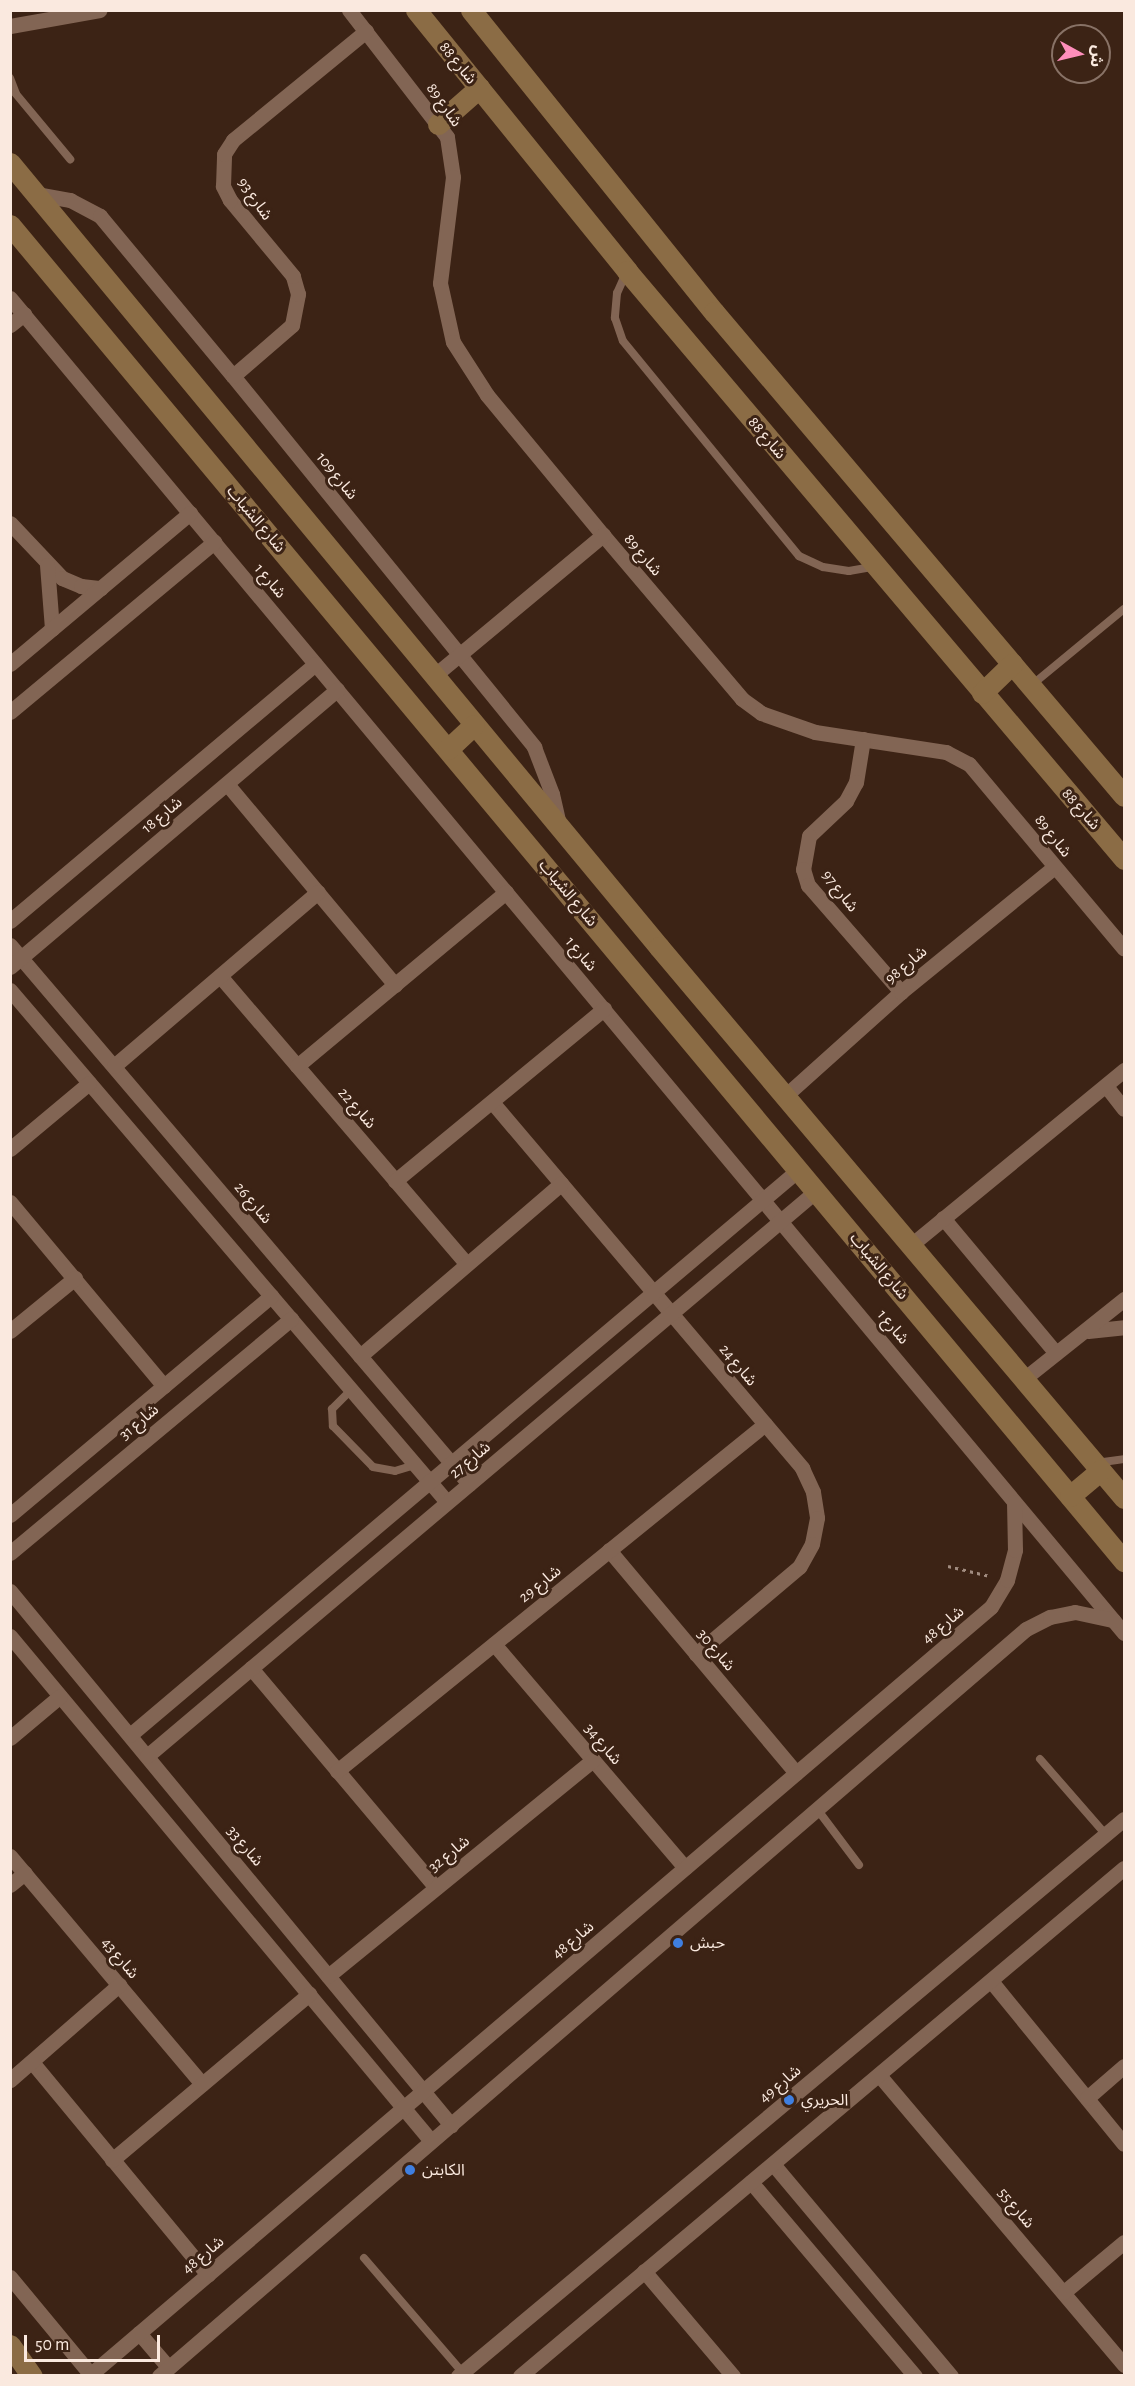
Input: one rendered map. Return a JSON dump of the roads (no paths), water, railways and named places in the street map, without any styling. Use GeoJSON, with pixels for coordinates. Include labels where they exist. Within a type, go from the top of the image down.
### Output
{"type":"FeatureCollection","features":[{"type":"Feature","properties":{"kind":"street","name":"شارع 89"},"geometry":{"type":"LineString","coordinates":[[349,10],[447,137],[453,177],[441,253],[440,283],[453,342],[487,395],[603,536],[742,699],[784,723],[863,739],[930,748],[969,764],[1125,949]]}},
{"type":"Feature","properties":{"kind":"street","name":"شارع 88"},"geometry":{"type":"LineString","coordinates":[[416,10],[627,271],[874,566],[1125,859]]}},
{"type":"Feature","properties":{"kind":"street"},"geometry":{"type":"LineString","coordinates":[[471,10],[714,312],[1125,796]]}},
{"type":"Feature","properties":{"kind":"street"},"geometry":{"type":"LineString","coordinates":[[10,26],[98,11]]}},
{"type":"Feature","properties":{"kind":"street","name":"شارع 93"},"geometry":{"type":"LineString","coordinates":[[233,376],[292,325],[298,294],[293,276],[223,186],[224,154],[233,140],[366,31]]}},
{"type":"Feature","properties":{"kind":"street"},"geometry":{"type":"LineString","coordinates":[[438,124],[479,88]]}},
{"type":"Feature","properties":{"kind":"street"},"geometry":{"type":"LineString","coordinates":[[10,163],[560,828],[1125,1498]]}},
{"type":"Feature","properties":{"kind":"street","name":"شارع 109"},"geometry":{"type":"LineString","coordinates":[[36,194],[70,200],[100,216],[233,376],[534,747],[552,794],[560,828]]}},
{"type":"Feature","properties":{"kind":"street","name":"شارع الشباب"},"geometry":{"type":"LineString","coordinates":[[10,225],[1125,1561]]}},
{"type":"Feature","properties":{"kind":"street","name":"شارع 1"},"geometry":{"type":"LineString","coordinates":[[10,298],[1120,1627]]}},
{"type":"Feature","properties":{"kind":"street"},"geometry":{"type":"LineString","coordinates":[[10,325],[24,314]]}},
{"type":"Feature","properties":{"kind":"street"},"geometry":{"type":"LineString","coordinates":[[10,664],[190,513]]}},
{"type":"Feature","properties":{"kind":"street"},"geometry":{"type":"LineString","coordinates":[[10,523],[47,565],[62,578],[81,586],[101,588]]}},
{"type":"Feature","properties":{"kind":"street"},"geometry":{"type":"LineString","coordinates":[[435,675],[603,536]]}},
{"type":"Feature","properties":{"kind":"street"},"geometry":{"type":"LineString","coordinates":[[10,712],[214,542]]}},
{"type":"Feature","properties":{"kind":"street"},"geometry":{"type":"LineString","coordinates":[[47,565],[52,629]]}},
{"type":"Feature","properties":{"kind":"street"},"geometry":{"type":"LineString","coordinates":[[982,693],[1012,663]]}},
{"type":"Feature","properties":{"kind":"street","name":"شارع 18"},"geometry":{"type":"LineString","coordinates":[[10,921],[315,664]]}},
{"type":"Feature","properties":{"kind":"street","name":"شارع 18"},"geometry":{"type":"LineString","coordinates":[[16,963],[337,690]]}},
{"type":"Feature","properties":{"kind":"street"},"geometry":{"type":"LineString","coordinates":[[448,749],[474,725]]}},
{"type":"Feature","properties":{"kind":"street","name":"شارع 97"},"geometry":{"type":"LineString","coordinates":[[863,739],[856,782],[846,801],[809,836],[803,869],[808,885],[901,992]]}},
{"type":"Feature","properties":{"kind":"street"},"geometry":{"type":"LineString","coordinates":[[227,783],[395,985]]}},
{"type":"Feature","properties":{"kind":"street","name":"شارع 98"},"geometry":{"type":"LineString","coordinates":[[785,1096],[901,992],[1054,867]]}},
{"type":"Feature","properties":{"kind":"street"},"geometry":{"type":"LineString","coordinates":[[114,1066],[318,892]]}},
{"type":"Feature","properties":{"kind":"street"},"geometry":{"type":"LineString","coordinates":[[297,1066],[506,892]]}},
{"type":"Feature","properties":{"kind":"street","name":"شارع 26"},"geometry":{"type":"LineString","coordinates":[[10,945],[16,963],[114,1066],[469,1484]]}},
{"type":"Feature","properties":{"kind":"street","name":"شارع 22"},"geometry":{"type":"LineString","coordinates":[[220,976],[467,1264]]}},
{"type":"Feature","properties":{"kind":"street"},"geometry":{"type":"LineString","coordinates":[[10,990],[447,1502]]}},
{"type":"Feature","properties":{"kind":"street"},"geometry":{"type":"LineString","coordinates":[[395,1180],[604,1010]]}},
{"type":"Feature","properties":{"kind":"street"},"geometry":{"type":"LineString","coordinates":[[911,1245],[1125,1071]]}},
{"type":"Feature","properties":{"kind":"street"},"geometry":{"type":"LineString","coordinates":[[10,1149],[89,1083]]}},
{"type":"Feature","properties":{"kind":"street"},"geometry":{"type":"LineString","coordinates":[[1106,1086],[1125,1110]]}},
{"type":"Feature","properties":{"kind":"street","name":"شارع 24"},"geometry":{"type":"LineString","coordinates":[[492,1102],[802,1468],[813,1492],[817,1518],[812,1544],[799,1568],[696,1654]]}},
{"type":"Feature","properties":{"kind":"street","name":"شارع 27"},"geometry":{"type":"LineString","coordinates":[[130,1736],[798,1170]]}},
{"type":"Feature","properties":{"kind":"street"},"geometry":{"type":"LineString","coordinates":[[360,1356],[561,1184]]}},
{"type":"Feature","properties":{"kind":"street","name":"شارع 27"},"geometry":{"type":"LineString","coordinates":[[147,1756],[816,1191]]}},
{"type":"Feature","properties":{"kind":"street"},"geometry":{"type":"LineString","coordinates":[[10,1202],[164,1386]]}},
{"type":"Feature","properties":{"kind":"street"},"geometry":{"type":"LineString","coordinates":[[943,1218],[1056,1353]]}},
{"type":"Feature","properties":{"kind":"street"},"geometry":{"type":"LineString","coordinates":[[10,1331],[75,1278]]}},
{"type":"Feature","properties":{"kind":"street","name":"شارع 31"},"geometry":{"type":"LineString","coordinates":[[10,1515],[271,1296]]}},
{"type":"Feature","properties":{"kind":"street"},"geometry":{"type":"LineString","coordinates":[[1025,1378],[1125,1299]]}},
{"type":"Feature","properties":{"kind":"street","name":"شارع 31"},"geometry":{"type":"LineString","coordinates":[[10,1552],[291,1319]]}},
{"type":"Feature","properties":{"kind":"street"},"geometry":{"type":"LineString","coordinates":[[1085,1332],[1125,1327]]}},
{"type":"Feature","properties":{"kind":"street","name":"شارع 29"},"geometry":{"type":"LineString","coordinates":[[338,1771],[765,1424]]}},
{"type":"Feature","properties":{"kind":"street"},"geometry":{"type":"LineString","coordinates":[[1070,1496],[1098,1466]]}},
{"type":"Feature","properties":{"kind":"street","name":"شارع 48"},"geometry":{"type":"LineString","coordinates":[[91,2375],[991,1607],[1006,1580],[1015,1550],[1013,1499]]}},
{"type":"Feature","properties":{"kind":"street","name":"شارع 30"},"geometry":{"type":"LineString","coordinates":[[609,1550],[796,1773]]}},
{"type":"Feature","properties":{"kind":"street","name":"شارع 33"},"geometry":{"type":"LineString","coordinates":[[10,1591],[451,2125]]}},
{"type":"Feature","properties":{"kind":"street"},"geometry":{"type":"LineString","coordinates":[[139,2333],[164,2371],[1026,1629],[1050,1617],[1075,1612],[1120,1627]]}},
{"type":"Feature","properties":{"kind":"street"},"geometry":{"type":"LineString","coordinates":[[10,1636],[431,2141]]}},
{"type":"Feature","properties":{"kind":"street","name":"شارع 34"},"geometry":{"type":"LineString","coordinates":[[494,1644],[685,1868]]}},
{"type":"Feature","properties":{"kind":"street"},"geometry":{"type":"LineString","coordinates":[[251,1668],[436,1888]]}},
{"type":"Feature","properties":{"kind":"street"},"geometry":{"type":"LineString","coordinates":[[10,1738],[60,1696]]}},
{"type":"Feature","properties":{"kind":"street","name":"شارع 32"},"geometry":{"type":"LineString","coordinates":[[328,1976],[593,1760]]}},
{"type":"Feature","properties":{"kind":"street","name":"شارع 49"},"geometry":{"type":"LineString","coordinates":[[460,2374],[1125,1820]]}},
{"type":"Feature","properties":{"kind":"street","name":"شارع 43"},"geometry":{"type":"LineString","coordinates":[[10,1856],[202,2084]]}},
{"type":"Feature","properties":{"kind":"street"},"geometry":{"type":"LineString","coordinates":[[520,2376],[1125,1868]]}},
{"type":"Feature","properties":{"kind":"street"},"geometry":{"type":"LineString","coordinates":[[10,1885],[25,1873]]}},
{"type":"Feature","properties":{"kind":"street"},"geometry":{"type":"LineString","coordinates":[[991,1981],[1125,2144]]}},
{"type":"Feature","properties":{"kind":"street"},"geometry":{"type":"LineString","coordinates":[[10,2080],[119,1986]]}},
{"type":"Feature","properties":{"kind":"street"},"geometry":{"type":"LineString","coordinates":[[112,2160],[309,1994]]}},
{"type":"Feature","properties":{"kind":"street"},"geometry":{"type":"LineString","coordinates":[[32,2062],[208,2275]]}},
{"type":"Feature","properties":{"kind":"street"},"geometry":{"type":"LineString","coordinates":[[1087,2098],[1125,2066]]}},
{"type":"Feature","properties":{"kind":"street","name":"شارع 55"},"geometry":{"type":"LineString","coordinates":[[879,2074],[1125,2365]]}},
{"type":"Feature","properties":{"kind":"street"},"geometry":{"type":"LineString","coordinates":[[773,2164],[951,2376]]}},
{"type":"Feature","properties":{"kind":"street"},"geometry":{"type":"LineString","coordinates":[[751,2182],[915,2376]]}},
{"type":"Feature","properties":{"kind":"street"},"geometry":{"type":"LineString","coordinates":[[1064,2292],[1125,2242]]}},
{"type":"Feature","properties":{"kind":"street"},"geometry":{"type":"LineString","coordinates":[[644,2271],[733,2376]]}},
{"type":"Feature","properties":{"kind":"street"},"geometry":{"type":"LineString","coordinates":[[10,2277],[91,2375]]}},
{"type":"Feature","properties":{"kind":"street"},"geometry":{"type":"LineString","coordinates":[[10,2345],[32,2376]]}},
{"type":"Feature","properties":{"kind":"lane"},"geometry":{"type":"LineString","coordinates":[[10,78],[13,93],[69,159]]}},
{"type":"Feature","properties":{"kind":"lane"},"geometry":{"type":"LineString","coordinates":[[627,271],[616,293],[615,310],[623,341],[800,556],[823,567],[849,571],[874,566]]}},
{"type":"Feature","properties":{"kind":"lane"},"geometry":{"type":"LineString","coordinates":[[1031,686],[1125,609]]}},
{"type":"Feature","properties":{"kind":"lane"},"geometry":{"type":"LineString","coordinates":[[351,1390],[332,1409],[333,1426],[373,1467],[396,1471],[415,1465]]}},
{"type":"Feature","properties":{"kind":"lane"},"geometry":{"type":"LineString","coordinates":[[1098,1466],[1125,1459]]}},
{"type":"Feature","properties":{"kind":"lane"},"geometry":{"type":"LineString","coordinates":[[1040,1760],[1106,1835]]}},
{"type":"Feature","properties":{"kind":"lane"},"geometry":{"type":"LineString","coordinates":[[818,1809],[859,1865]]}},
{"type":"Feature","properties":{"kind":"lane"},"geometry":{"type":"LineString","coordinates":[[364,2258],[460,2374]]}},
{"type":"Feature","properties":{"kind":"place","name":"حبش"},"geometry":{"type":"Point","coordinates":[678,1943]}},
{"type":"Feature","properties":{"kind":"place","name":"الحريري"},"geometry":{"type":"Point","coordinates":[789,2100]}},
{"type":"Feature","properties":{"kind":"place","name":"الكابتن"},"geometry":{"type":"Point","coordinates":[410,2170]}}]}
